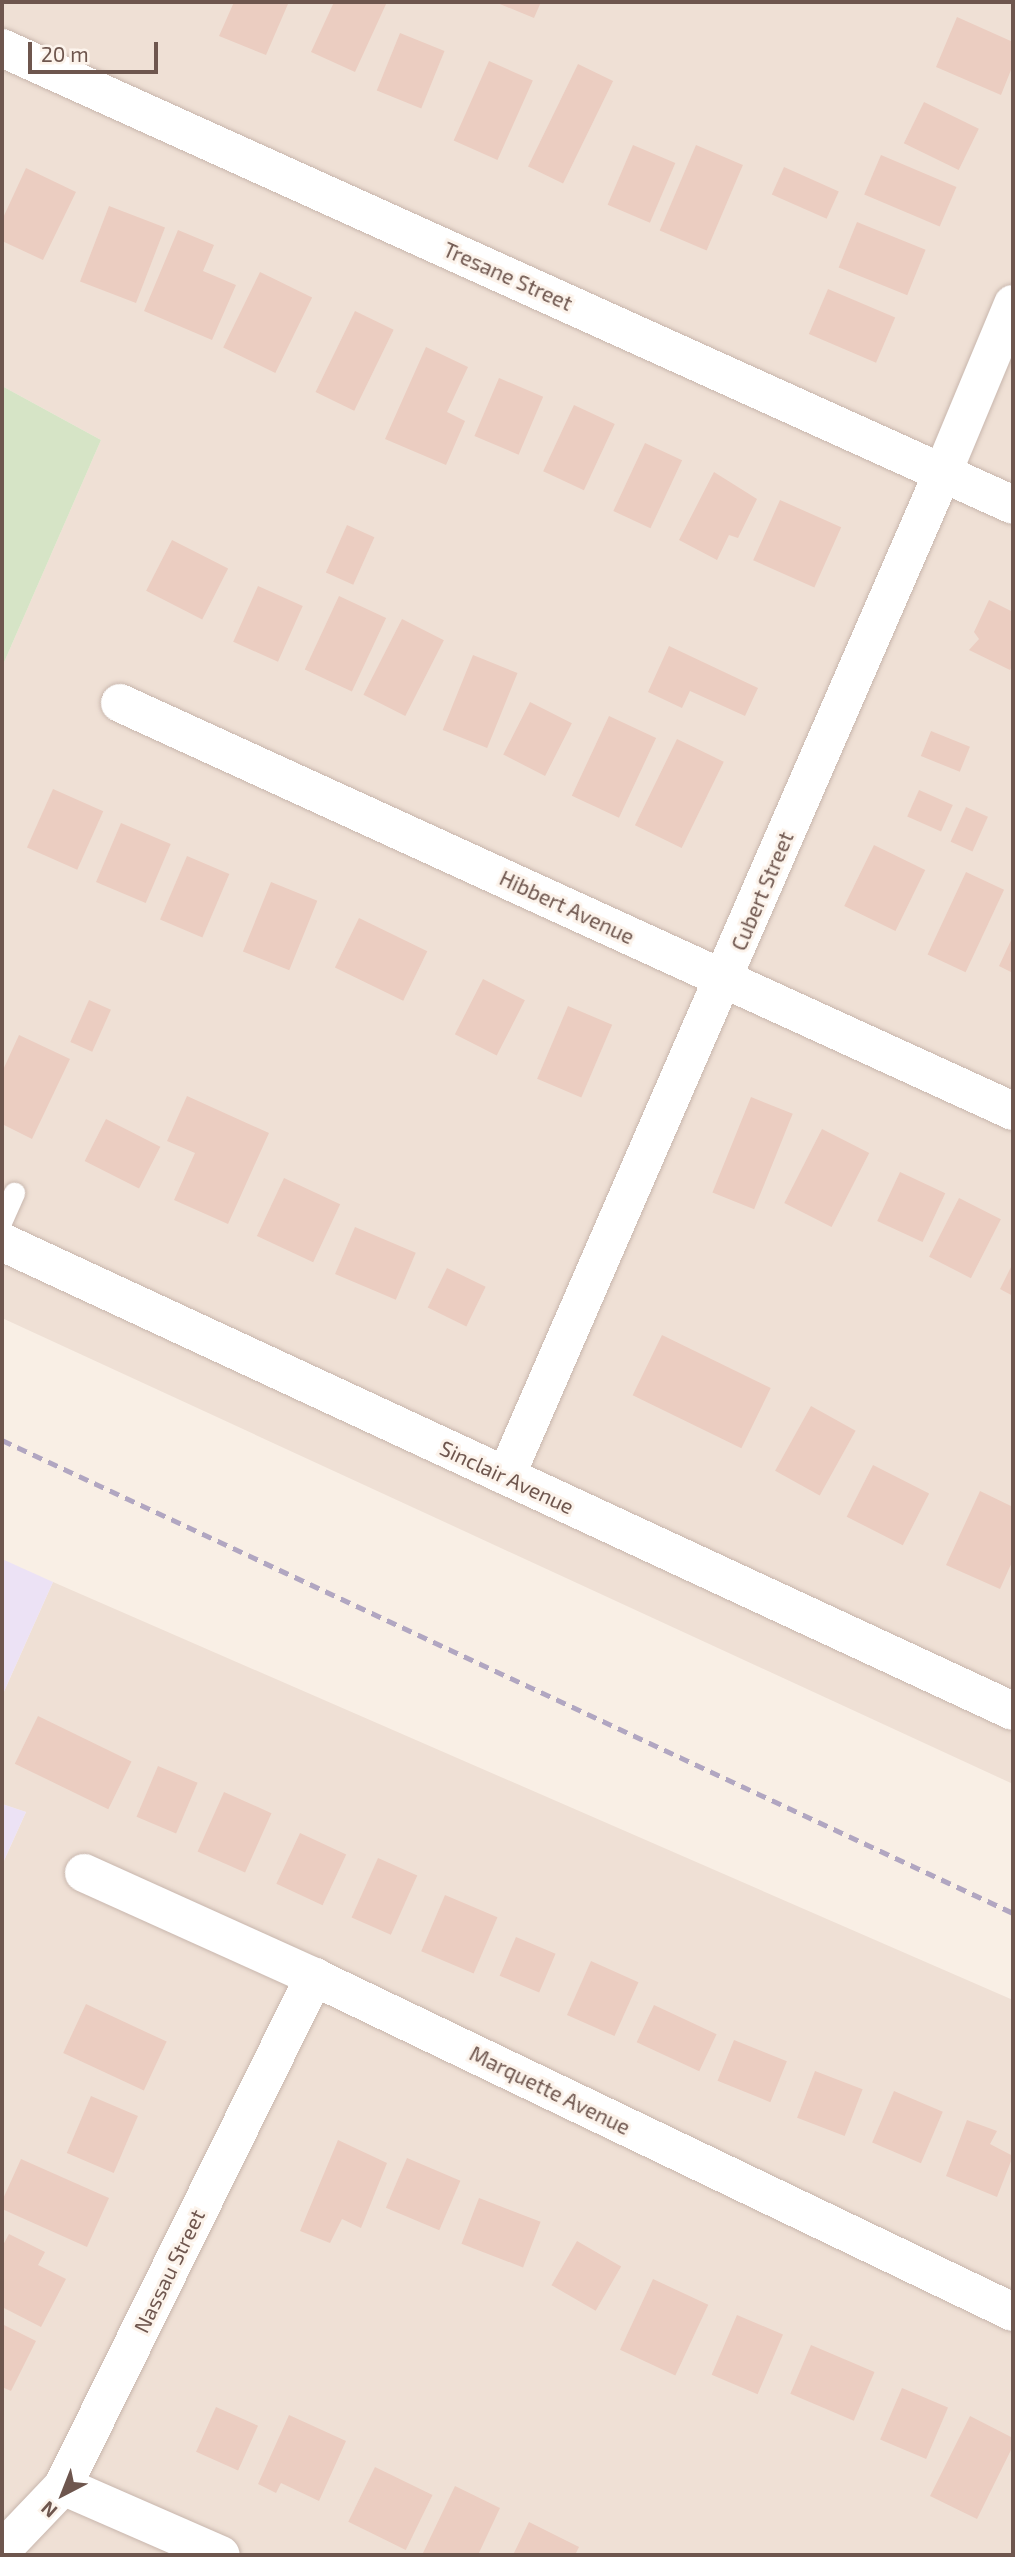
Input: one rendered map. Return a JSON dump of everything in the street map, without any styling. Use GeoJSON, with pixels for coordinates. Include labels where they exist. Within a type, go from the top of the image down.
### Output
{"type":"FeatureCollection","features":[{"type":"Feature","properties":{"kind":"street","name":"Tresane Street"},"geometry":{"type":"LineString","coordinates":[[2,48],[1013,505]]}},
{"type":"Feature","properties":{"kind":"street","name":"Cubert Street"},"geometry":{"type":"LineString","coordinates":[[506,1476],[724,979],[1013,304]]}},
{"type":"Feature","properties":{"kind":"street","name":"Hibbert Avenue"},"geometry":{"type":"LineString","coordinates":[[120,703],[1013,1111]]}},
{"type":"Feature","properties":{"kind":"street","name":"Sinclair Avenue"},"geometry":{"type":"LineString","coordinates":[[2,1242],[1013,1711]]}},
{"type":"Feature","properties":{"kind":"street","name":"Marquette Avenue"},"geometry":{"type":"LineString","coordinates":[[84,1874],[314,1977],[1013,2312]]}},
{"type":"Feature","properties":{"kind":"street","name":"Nassau Street"},"geometry":{"type":"LineString","coordinates":[[2,2550],[63,2486],[314,1977]]}},
{"type":"Feature","properties":{"kind":"street"},"geometry":{"type":"LineString","coordinates":[[63,2486],[221,2555]]}},
{"type":"Feature","properties":{"kind":"lane"},"geometry":{"type":"LineString","coordinates":[[2,1220],[14,1193]]}},
{"type":"Feature","properties":{"kind":"shaded area"},"geometry":{"type":"Polygon","coordinates":[[[2,2],[1013,2],[1013,1784],[2,1318],[2,667],[101,440],[2,386],[2,2]]]}},
{"type":"Feature","properties":{"kind":"shaded area"},"geometry":{"type":"Polygon","coordinates":[[[2,1559],[53,1582],[2,1696],[2,1559]]]}},
{"type":"Feature","properties":{"kind":"shaded area"},"geometry":{"type":"Polygon","coordinates":[[[53,1582],[1013,2000],[1013,2555],[2,2555],[2,1865],[26,1812],[2,1804],[2,1696],[53,1582]]]}},
{"type":"Feature","properties":{"kind":"shaded area"},"geometry":{"type":"Polygon","coordinates":[[[2,1804],[26,1812],[2,1865],[2,1804]]]}},
{"type":"Feature","properties":{"kind":"green space"},"geometry":{"type":"Polygon","coordinates":[[[2,386],[101,440],[2,667],[2,386]]]}},
{"type":"Feature","properties":{"kind":"building"},"geometry":{"type":"Polygon","coordinates":[[[234,2],[288,4],[266,55],[219,36],[234,2]]]}},
{"type":"Feature","properties":{"kind":"building"},"geometry":{"type":"Polygon","coordinates":[[[334,2],[387,2],[355,72],[311,52],[334,2]]]}},
{"type":"Feature","properties":{"kind":"building"},"geometry":{"type":"Polygon","coordinates":[[[495,2],[541,2],[534,18],[495,2]]]}},
{"type":"Feature","properties":{"kind":"building"},"geometry":{"type":"Polygon","coordinates":[[[957,17],[1013,42],[1013,65],[1001,95],[936,67],[957,17]]]}},
{"type":"Feature","properties":{"kind":"building"},"geometry":{"type":"Polygon","coordinates":[[[400,33],[445,51],[421,108],[377,90],[400,33]]]}},
{"type":"Feature","properties":{"kind":"building"},"geometry":{"type":"Polygon","coordinates":[[[489,61],[533,81],[497,160],[454,140],[489,61]]]}},
{"type":"Feature","properties":{"kind":"building"},"geometry":{"type":"Polygon","coordinates":[[[578,64],[613,81],[563,184],[528,166],[578,64]]]}},
{"type":"Feature","properties":{"kind":"building"},"geometry":{"type":"Polygon","coordinates":[[[924,102],[979,129],[959,170],[904,143],[924,102]]]}},
{"type":"Feature","properties":{"kind":"building"},"geometry":{"type":"Polygon","coordinates":[[[633,145],[675,163],[650,223],[608,205],[633,145]]]}},
{"type":"Feature","properties":{"kind":"building"},"geometry":{"type":"Polygon","coordinates":[[[696,145],[743,165],[707,251],[660,231],[696,145]]]}},
{"type":"Feature","properties":{"kind":"building"},"geometry":{"type":"Polygon","coordinates":[[[881,155],[956,187],[940,227],[864,195],[881,155]]]}},
{"type":"Feature","properties":{"kind":"building"},"geometry":{"type":"Polygon","coordinates":[[[784,167],[839,191],[827,219],[772,194],[784,167]]]}},
{"type":"Feature","properties":{"kind":"building"},"geometry":{"type":"Polygon","coordinates":[[[26,168],[76,192],[43,260],[2,241],[2,220],[26,168]]]}},
{"type":"Feature","properties":{"kind":"building"},"geometry":{"type":"Polygon","coordinates":[[[109,206],[165,228],[136,303],[80,282],[109,206]]]}},
{"type":"Feature","properties":{"kind":"building"},"geometry":{"type":"Polygon","coordinates":[[[857,222],[926,250],[907,295],[839,267],[857,222]]]}},
{"type":"Feature","properties":{"kind":"building"},"geometry":{"type":"Polygon","coordinates":[[[178,230],[214,245],[203,271],[236,285],[212,340],[144,311],[178,230]]]}},
{"type":"Feature","properties":{"kind":"building"},"geometry":{"type":"Polygon","coordinates":[[[260,272],[312,297],[275,373],[223,347],[260,272]]]}},
{"type":"Feature","properties":{"kind":"building"},"geometry":{"type":"Polygon","coordinates":[[[828,289],[895,318],[876,363],[809,334],[828,289]]]}},
{"type":"Feature","properties":{"kind":"building"},"geometry":{"type":"Polygon","coordinates":[[[355,311],[394,330],[354,411],[316,392],[355,311]]]}},
{"type":"Feature","properties":{"kind":"building"},"geometry":{"type":"Polygon","coordinates":[[[426,347],[468,367],[447,412],[465,421],[446,465],[385,439],[426,347]]]}},
{"type":"Feature","properties":{"kind":"building"},"geometry":{"type":"Polygon","coordinates":[[[499,378],[543,397],[519,455],[474,436],[499,378]]]}},
{"type":"Feature","properties":{"kind":"building"},"geometry":{"type":"Polygon","coordinates":[[[574,405],[615,424],[584,490],[543,471],[574,405]]]}},
{"type":"Feature","properties":{"kind":"building"},"geometry":{"type":"Polygon","coordinates":[[[645,443],[682,460],[650,528],[613,511],[645,443]]]}},
{"type":"Feature","properties":{"kind":"building"},"geometry":{"type":"Polygon","coordinates":[[[714,472],[757,499],[738,538],[729,535],[717,560],[679,540],[714,472]]]}},
{"type":"Feature","properties":{"kind":"building"},"geometry":{"type":"Polygon","coordinates":[[[780,500],[841,527],[814,588],[753,560],[780,500]]]}},
{"type":"Feature","properties":{"kind":"building"},"geometry":{"type":"Polygon","coordinates":[[[347,525],[374,537],[353,585],[326,573],[347,525]]]}},
{"type":"Feature","properties":{"kind":"building"},"geometry":{"type":"Polygon","coordinates":[[[172,540],[228,569],[202,619],[146,591],[172,540]]]}},
{"type":"Feature","properties":{"kind":"building"},"geometry":{"type":"Polygon","coordinates":[[[258,586],[303,606],[278,662],[233,642],[258,586]]]}},
{"type":"Feature","properties":{"kind":"building"},"geometry":{"type":"Polygon","coordinates":[[[339,596],[386,618],[352,691],[305,669],[339,596]]]}},
{"type":"Feature","properties":{"kind":"building"},"geometry":{"type":"Polygon","coordinates":[[[989,600],[1013,612],[1013,664],[1010,670],[969,650],[979,639],[974,632],[989,600]]]}},
{"type":"Feature","properties":{"kind":"building"},"geometry":{"type":"Polygon","coordinates":[[[402,619],[444,640],[405,716],[363,695],[402,619]]]}},
{"type":"Feature","properties":{"kind":"building"},"geometry":{"type":"Polygon","coordinates":[[[669,646],[758,688],[745,716],[690,691],[682,708],[648,692],[669,646]]]}},
{"type":"Feature","properties":{"kind":"building"},"geometry":{"type":"Polygon","coordinates":[[[473,655],[518,673],[487,748],[443,730],[473,655]]]}},
{"type":"Feature","properties":{"kind":"building"},"geometry":{"type":"Polygon","coordinates":[[[530,702],[572,723],[545,776],[503,755],[530,702]]]}},
{"type":"Feature","properties":{"kind":"building"},"geometry":{"type":"Polygon","coordinates":[[[609,716],[656,738],[619,818],[572,796],[609,716]]]}},
{"type":"Feature","properties":{"kind":"building"},"geometry":{"type":"Polygon","coordinates":[[[931,731],[970,747],[960,772],[921,756],[931,731]]]}},
{"type":"Feature","properties":{"kind":"building"},"geometry":{"type":"Polygon","coordinates":[[[677,739],[724,762],[682,848],[635,825],[677,739]]]}},
{"type":"Feature","properties":{"kind":"building"},"geometry":{"type":"Polygon","coordinates":[[[53,789],[103,811],[77,870],[27,847],[53,789]]]}},
{"type":"Feature","properties":{"kind":"building"},"geometry":{"type":"Polygon","coordinates":[[[919,790],[953,805],[941,832],[907,816],[919,790]]]}},
{"type":"Feature","properties":{"kind":"building"},"geometry":{"type":"Polygon","coordinates":[[[966,807],[988,817],[972,851],[951,842],[966,807]]]}},
{"type":"Feature","properties":{"kind":"building"},"geometry":{"type":"Polygon","coordinates":[[[121,823],[171,844],[146,903],[96,882],[121,823]]]}},
{"type":"Feature","properties":{"kind":"building"},"geometry":{"type":"Polygon","coordinates":[[[874,845],[925,870],[895,931],[844,906],[874,845]]]}},
{"type":"Feature","properties":{"kind":"building"},"geometry":{"type":"Polygon","coordinates":[[[187,856],[229,874],[202,937],[160,920],[187,856]]]}},
{"type":"Feature","properties":{"kind":"building"},"geometry":{"type":"Polygon","coordinates":[[[966,872],[1004,890],[966,972],[928,954],[966,872]]]}},
{"type":"Feature","properties":{"kind":"building"},"geometry":{"type":"Polygon","coordinates":[[[271,882],[317,901],[289,970],[243,952],[271,882]]]}},
{"type":"Feature","properties":{"kind":"building"},"geometry":{"type":"Polygon","coordinates":[[[359,918],[427,951],[403,1001],[335,967],[359,918]]]}},
{"type":"Feature","properties":{"kind":"building"},"geometry":{"type":"Polygon","coordinates":[[[1013,936],[1013,973],[999,966],[1013,936]]]}},
{"type":"Feature","properties":{"kind":"building"},"geometry":{"type":"Polygon","coordinates":[[[483,979],[525,1000],[497,1056],[455,1034],[483,979]]]}},
{"type":"Feature","properties":{"kind":"building"},"geometry":{"type":"Polygon","coordinates":[[[89,1000],[111,1010],[92,1052],[70,1042],[89,1000]]]}},
{"type":"Feature","properties":{"kind":"building"},"geometry":{"type":"Polygon","coordinates":[[[568,1006],[612,1025],[581,1097],[537,1079],[568,1006]]]}},
{"type":"Feature","properties":{"kind":"building"},"geometry":{"type":"Polygon","coordinates":[[[19,1035],[70,1059],[32,1139],[2,1124],[2,1072],[19,1035]]]}},
{"type":"Feature","properties":{"kind":"building"},"geometry":{"type":"Polygon","coordinates":[[[187,1096],[269,1133],[228,1224],[174,1200],[195,1153],[167,1141],[187,1096]]]}},
{"type":"Feature","properties":{"kind":"building"},"geometry":{"type":"Polygon","coordinates":[[[751,1097],[793,1114],[754,1209],[712,1192],[751,1097]]]}},
{"type":"Feature","properties":{"kind":"building"},"geometry":{"type":"Polygon","coordinates":[[[106,1119],[160,1147],[139,1189],[85,1161],[106,1119]]]}},
{"type":"Feature","properties":{"kind":"building"},"geometry":{"type":"Polygon","coordinates":[[[822,1129],[869,1153],[832,1227],[784,1203],[822,1129]]]}},
{"type":"Feature","properties":{"kind":"building"},"geometry":{"type":"Polygon","coordinates":[[[900,1172],[945,1193],[922,1242],[877,1221],[900,1172]]]}},
{"type":"Feature","properties":{"kind":"building"},"geometry":{"type":"Polygon","coordinates":[[[284,1178],[340,1204],[313,1262],[257,1236],[284,1178]]]}},
{"type":"Feature","properties":{"kind":"building"},"geometry":{"type":"Polygon","coordinates":[[[959,1198],[1001,1219],[971,1278],[929,1257],[959,1198]]]}},
{"type":"Feature","properties":{"kind":"building"},"geometry":{"type":"Polygon","coordinates":[[[355,1227],[416,1253],[396,1300],[335,1274],[355,1227]]]}},
{"type":"Feature","properties":{"kind":"building"},"geometry":{"type":"Polygon","coordinates":[[[1013,1263],[1013,1296],[1000,1289],[1013,1263]]]}},
{"type":"Feature","properties":{"kind":"building"},"geometry":{"type":"Polygon","coordinates":[[[447,1268],[486,1287],[466,1326],[428,1308],[447,1268]]]}},
{"type":"Feature","properties":{"kind":"building"},"geometry":{"type":"Polygon","coordinates":[[[662,1335],[771,1388],[741,1448],[633,1395],[662,1335]]]}},
{"type":"Feature","properties":{"kind":"building"},"geometry":{"type":"Polygon","coordinates":[[[811,1406],[856,1431],[820,1495],[775,1471],[811,1406]]]}},
{"type":"Feature","properties":{"kind":"building"},"geometry":{"type":"Polygon","coordinates":[[[873,1465],[929,1494],[903,1545],[847,1517],[873,1465]]]}},
{"type":"Feature","properties":{"kind":"building"},"geometry":{"type":"Polygon","coordinates":[[[980,1491],[1013,1507],[1013,1560],[1000,1589],[946,1565],[980,1491]]]}},
{"type":"Feature","properties":{"kind":"building"},"geometry":{"type":"Polygon","coordinates":[[[38,1716],[131,1762],[108,1809],[15,1764],[38,1716]]]}},
{"type":"Feature","properties":{"kind":"building"},"geometry":{"type":"Polygon","coordinates":[[[158,1766],[198,1783],[176,1833],[137,1817],[158,1766]]]}},
{"type":"Feature","properties":{"kind":"building"},"geometry":{"type":"Polygon","coordinates":[[[224,1792],[272,1813],[245,1873],[198,1851],[224,1792]]]}},
{"type":"Feature","properties":{"kind":"building"},"geometry":{"type":"Polygon","coordinates":[[[300,1833],[346,1855],[323,1905],[276,1884],[300,1833]]]}},
{"type":"Feature","properties":{"kind":"building"},"geometry":{"type":"Polygon","coordinates":[[[378,1858],[417,1875],[391,1935],[352,1917],[378,1858]]]}},
{"type":"Feature","properties":{"kind":"building"},"geometry":{"type":"Polygon","coordinates":[[[445,1895],[497,1917],[474,1973],[421,1951],[445,1895]]]}},
{"type":"Feature","properties":{"kind":"building"},"geometry":{"type":"Polygon","coordinates":[[[516,1937],[556,1954],[539,1992],[500,1976],[516,1937]]]}},
{"type":"Feature","properties":{"kind":"building"},"geometry":{"type":"Polygon","coordinates":[[[591,1961],[639,1982],[615,2036],[567,2015],[591,1961]]]}},
{"type":"Feature","properties":{"kind":"building"},"geometry":{"type":"Polygon","coordinates":[[[86,2004],[167,2042],[144,2091],[63,2053],[86,2004]]]}},
{"type":"Feature","properties":{"kind":"building"},"geometry":{"type":"Polygon","coordinates":[[[654,2005],[717,2034],[699,2071],[637,2042],[654,2005]]]}},
{"type":"Feature","properties":{"kind":"building"},"geometry":{"type":"Polygon","coordinates":[[[734,2040],[787,2061],[770,2102],[718,2081],[734,2040]]]}},
{"type":"Feature","properties":{"kind":"building"},"geometry":{"type":"Polygon","coordinates":[[[815,2071],[863,2089],[845,2136],[797,2118],[815,2071]]]}},
{"type":"Feature","properties":{"kind":"building"},"geometry":{"type":"Polygon","coordinates":[[[894,2091],[943,2112],[921,2163],[872,2143],[894,2091]]]}},
{"type":"Feature","properties":{"kind":"building"},"geometry":{"type":"Polygon","coordinates":[[[91,2096],[138,2116],[114,2173],[67,2153],[91,2096]]]}},
{"type":"Feature","properties":{"kind":"building"},"geometry":{"type":"Polygon","coordinates":[[[967,2120],[997,2131],[990,2144],[1013,2156],[997,2197],[946,2176],[967,2120]]]}},
{"type":"Feature","properties":{"kind":"building"},"geometry":{"type":"Polygon","coordinates":[[[338,2140],[387,2163],[361,2228],[342,2219],[330,2243],[300,2231],[338,2140]]]}},
{"type":"Feature","properties":{"kind":"building"},"geometry":{"type":"Polygon","coordinates":[[[407,2158],[460,2181],[439,2230],[386,2208],[407,2158]]]}},
{"type":"Feature","properties":{"kind":"building"},"geometry":{"type":"Polygon","coordinates":[[[21,2159],[109,2198],[87,2247],[2,2209],[2,2201],[21,2159]]]}},
{"type":"Feature","properties":{"kind":"building"},"geometry":{"type":"Polygon","coordinates":[[[479,2198],[541,2222],[523,2267],[461,2244],[479,2198]]]}},
{"type":"Feature","properties":{"kind":"building"},"geometry":{"type":"Polygon","coordinates":[[[9,2234],[45,2252],[38,2265],[66,2279],[41,2327],[2,2307],[2,2247],[9,2234]]]}},
{"type":"Feature","properties":{"kind":"building"},"geometry":{"type":"Polygon","coordinates":[[[577,2241],[621,2266],[596,2311],[552,2285],[577,2241]]]}},
{"type":"Feature","properties":{"kind":"building"},"geometry":{"type":"Polygon","coordinates":[[[653,2279],[708,2305],[675,2375],[620,2350],[653,2279]]]}},
{"type":"Feature","properties":{"kind":"building"},"geometry":{"type":"Polygon","coordinates":[[[737,2315],[783,2335],[758,2394],[712,2375],[737,2315]]]}},
{"type":"Feature","properties":{"kind":"building"},"geometry":{"type":"Polygon","coordinates":[[[2,2324],[36,2341],[11,2391],[2,2387],[2,2324]]]}},
{"type":"Feature","properties":{"kind":"building"},"geometry":{"type":"Polygon","coordinates":[[[811,2345],[875,2372],[854,2421],[790,2394],[811,2345]]]}},
{"type":"Feature","properties":{"kind":"building"},"geometry":{"type":"Polygon","coordinates":[[[902,2388],[948,2408],[926,2459],[880,2440],[902,2388]]]}},
{"type":"Feature","properties":{"kind":"building"},"geometry":{"type":"Polygon","coordinates":[[[216,2407],[258,2426],[238,2470],[196,2452],[216,2407]]]}},
{"type":"Feature","properties":{"kind":"building"},"geometry":{"type":"Polygon","coordinates":[[[289,2415],[346,2441],[319,2501],[281,2483],[276,2493],[258,2484],[289,2415]]]}},
{"type":"Feature","properties":{"kind":"building"},"geometry":{"type":"Polygon","coordinates":[[[970,2416],[1013,2438],[1013,2446],[977,2519],[930,2496],[970,2416]]]}},
{"type":"Feature","properties":{"kind":"building"},"geometry":{"type":"Polygon","coordinates":[[[375,2467],[433,2495],[406,2550],[348,2522],[375,2467]]]}},
{"type":"Feature","properties":{"kind":"building"},"geometry":{"type":"Polygon","coordinates":[[[455,2486],[500,2508],[478,2555],[422,2555],[455,2486]]]}},
{"type":"Feature","properties":{"kind":"building"},"geometry":{"type":"Polygon","coordinates":[[[529,2522],[579,2547],[575,2555],[513,2555],[529,2522]]]}},
{"type":"Feature","properties":{"kind":"railway"},"geometry":{"type":"LineString","coordinates":[[2,1440],[1013,1913]]}}]}
